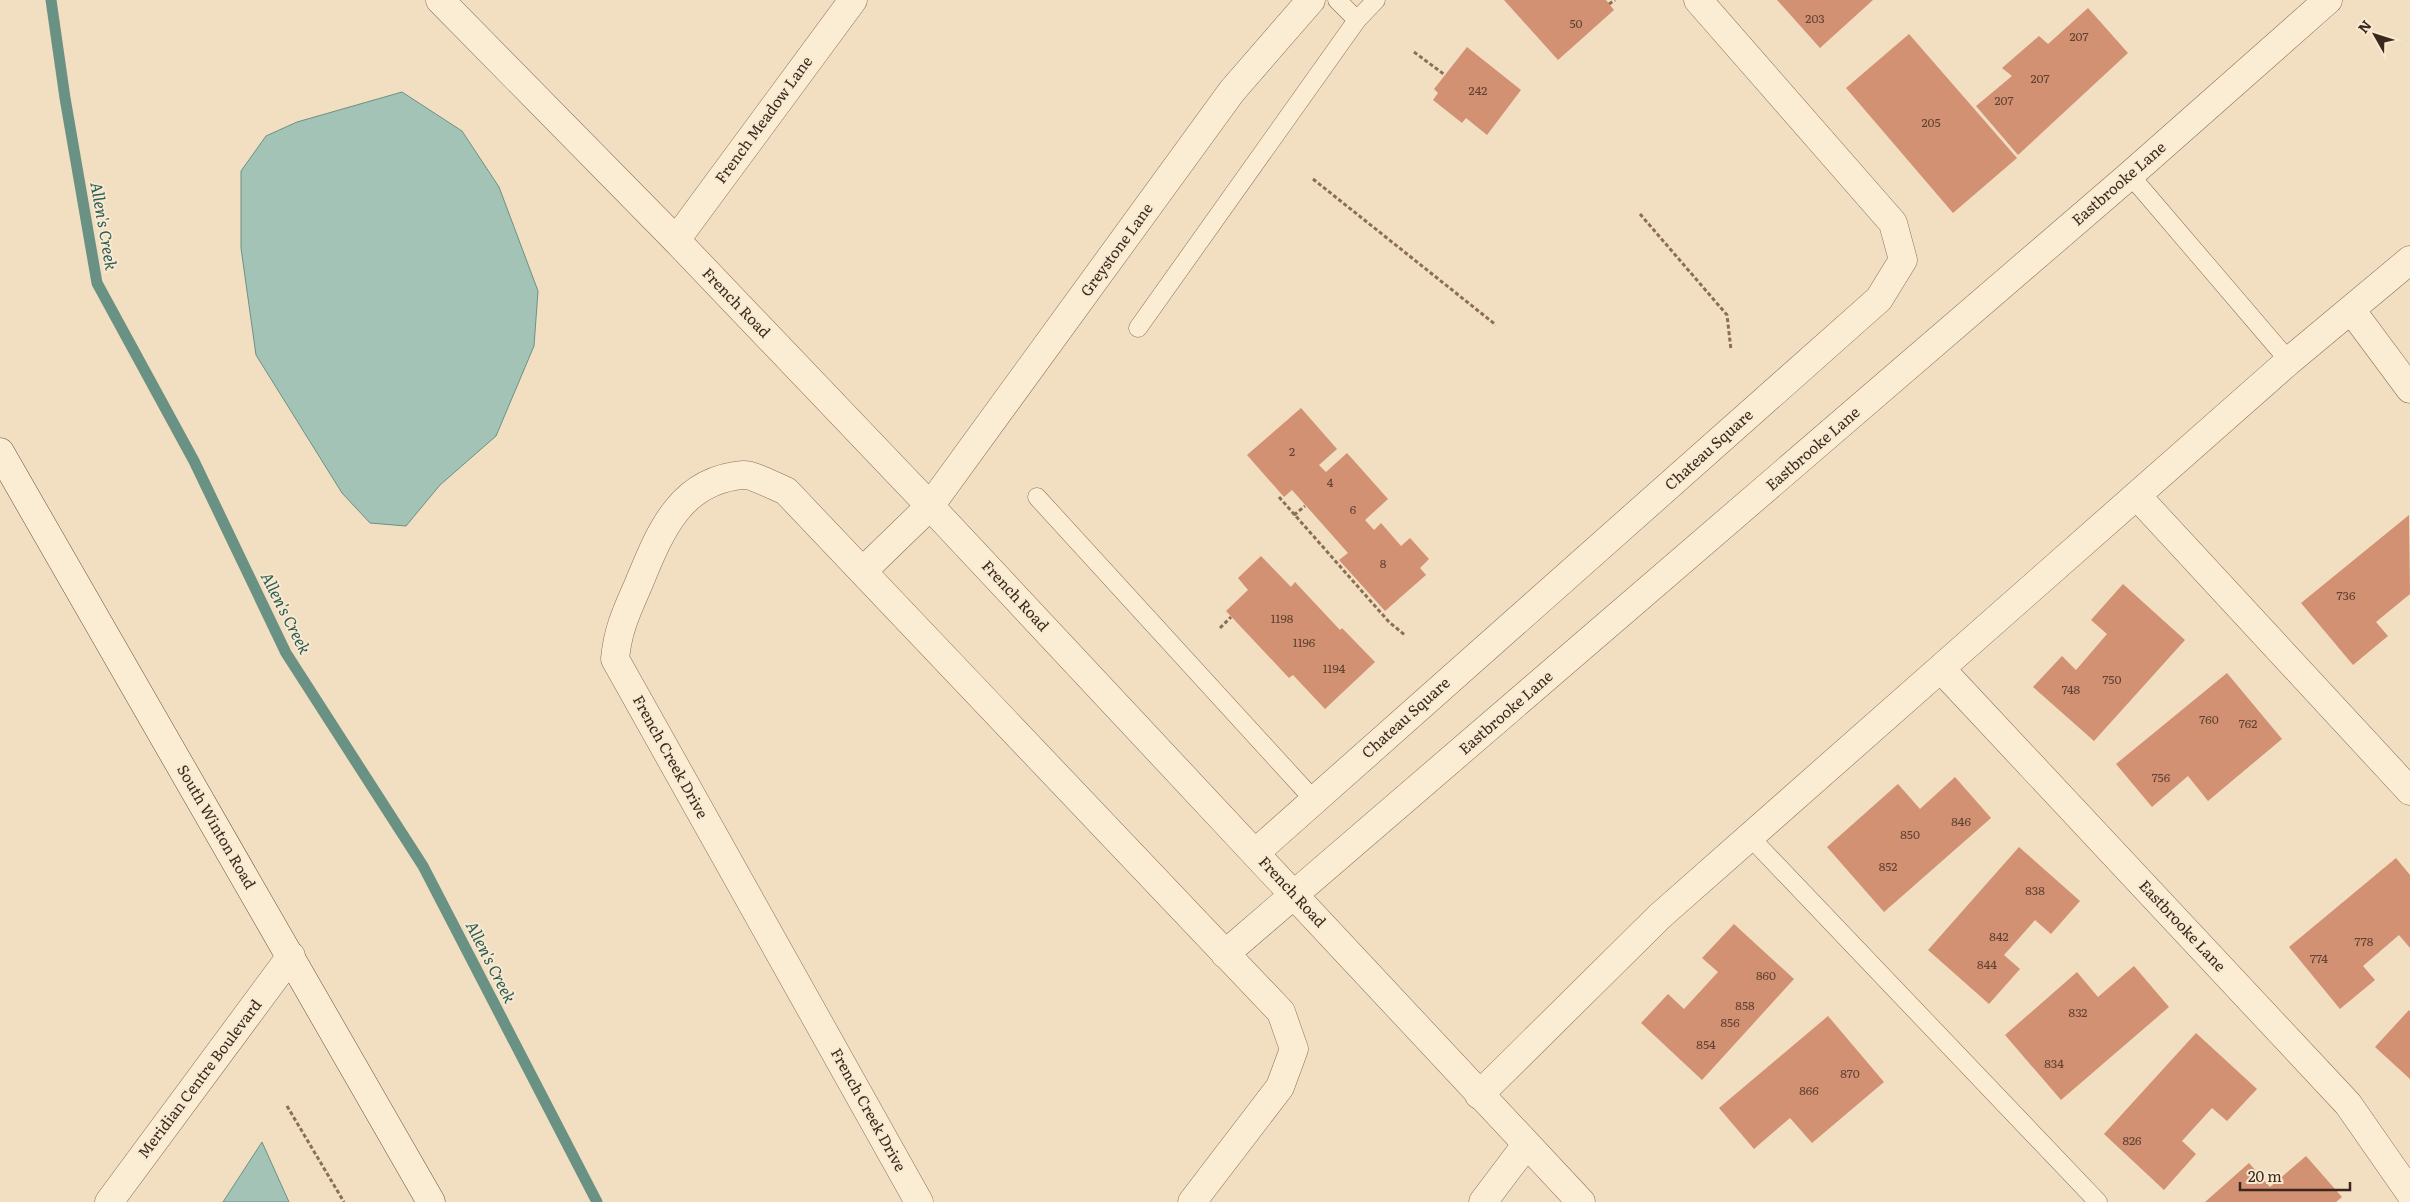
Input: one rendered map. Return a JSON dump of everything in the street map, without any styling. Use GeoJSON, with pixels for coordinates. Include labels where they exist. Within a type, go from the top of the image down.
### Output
{"type":"FeatureCollection","features":[{"type":"Feature","properties":{"kind":"street","name":"French Road"},"geometry":{"type":"LineString","coordinates":[[440,0],[676,240],[930,506],[1295,894],[1526,1145],[1581,1202]]}},
{"type":"Feature","properties":{"kind":"street","name":"French Meadow Lane"},"geometry":{"type":"LineString","coordinates":[[676,240],[853,0]]}},
{"type":"Feature","properties":{"kind":"street","name":"Greystone Lane"},"geometry":{"type":"LineString","coordinates":[[930,506],[1232,91],[1311,0]]}},
{"type":"Feature","properties":{"kind":"street","name":"Chateau Square"},"geometry":{"type":"LineString","coordinates":[[1255,853],[1879,300],[1903,260],[1893,223],[1698,0]]}},
{"type":"Feature","properties":{"kind":"street","name":"Eastbrooke Lane"},"geometry":{"type":"LineString","coordinates":[[1295,894],[2130,175],[2328,0]]}},
{"type":"Feature","properties":{"kind":"street"},"geometry":{"type":"LineString","coordinates":[[1480,1095],[1660,916],[1751,838],[2289,361],[2352,311],[2410,260]]}},
{"type":"Feature","properties":{"kind":"street"},"geometry":{"type":"LineString","coordinates":[[2352,311],[2410,389]]}},
{"type":"Feature","properties":{"kind":"street","name":"South Winton Road"},"geometry":{"type":"LineString","coordinates":[[0,452],[431,1202]]}},
{"type":"Feature","properties":{"kind":"street","name":"French Creek Drive"},"geometry":{"type":"LineString","coordinates":[[919,1202],[615,659],[618,634],[657,538],[678,507],[708,482],[745,474],[786,490],[1281,1012],[1294,1049],[1280,1087],[1192,1202]]}},
{"type":"Feature","properties":{"kind":"street"},"geometry":{"type":"LineString","coordinates":[[2137,496],[2410,791]]}},
{"type":"Feature","properties":{"kind":"street"},"geometry":{"type":"LineString","coordinates":[[863,570],[930,506]]}},
{"type":"Feature","properties":{"kind":"street","name":"Eastbrooke Lane"},"geometry":{"type":"LineString","coordinates":[[1941,670],[2348,1104],[2410,1193]]}},
{"type":"Feature","properties":{"kind":"street"},"geometry":{"type":"LineString","coordinates":[[1225,954],[1295,894]]}},
{"type":"Feature","properties":{"kind":"street","name":"Meridian Centre Boulevard"},"geometry":{"type":"LineString","coordinates":[[109,1202],[291,956]]}},
{"type":"Feature","properties":{"kind":"street"},"geometry":{"type":"LineString","coordinates":[[1483,1202],[1526,1145]]}},
{"type":"Feature","properties":{"kind":"lane"},"geometry":{"type":"LineString","coordinates":[[1337,0],[1357,20]]}},
{"type":"Feature","properties":{"kind":"lane"},"geometry":{"type":"LineString","coordinates":[[1138,328],[1357,20],[1376,0]]}},
{"type":"Feature","properties":{"kind":"lane"},"geometry":{"type":"LineString","coordinates":[[2130,175],[2289,361]]}},
{"type":"Feature","properties":{"kind":"lane"},"geometry":{"type":"LineString","coordinates":[[1037,497],[1314,800]]}},
{"type":"Feature","properties":{"kind":"lane"},"geometry":{"type":"LineString","coordinates":[[1751,838],[2098,1202]]}},
{"type":"Feature","properties":{"kind":"path"},"geometry":{"type":"LineString","coordinates":[[1609,4],[1615,0]]}},
{"type":"Feature","properties":{"kind":"path"},"geometry":{"type":"LineString","coordinates":[[1414,52],[1445,75]]}},
{"type":"Feature","properties":{"kind":"path"},"geometry":{"type":"LineString","coordinates":[[1313,179],[1496,324]]}},
{"type":"Feature","properties":{"kind":"path"},"geometry":{"type":"LineString","coordinates":[[1640,214],[1727,315],[1732,350]]}},
{"type":"Feature","properties":{"kind":"path"},"geometry":{"type":"LineString","coordinates":[[1279,497],[1389,622],[1406,636]]}},
{"type":"Feature","properties":{"kind":"path"},"geometry":{"type":"LineString","coordinates":[[1294,515],[1305,506]]}},
{"type":"Feature","properties":{"kind":"path"},"geometry":{"type":"LineString","coordinates":[[1220,628],[1231,617]]}},
{"type":"Feature","properties":{"kind":"path"},"geometry":{"type":"LineString","coordinates":[[287,1106],[344,1202]]}},
{"type":"Feature","properties":{"kind":"shaded area"},"geometry":{"type":"Polygon","coordinates":[[[402,92],[462,131],[499,187],[538,291],[534,346],[496,436],[440,485],[406,526],[370,523],[342,493],[256,355],[241,248],[241,171],[266,136],[297,122],[402,92]]]}},
{"type":"Feature","properties":{"kind":"shaded area"},"geometry":{"type":"Polygon","coordinates":[[[262,1142],[289,1202],[223,1202],[262,1142]]]}},
{"type":"Feature","properties":{"kind":"building"},"geometry":{"type":"Polygon","coordinates":[[[1504,0],[1606,0],[1614,10],[1558,60],[1504,0]]]}},
{"type":"Feature","properties":{"kind":"building"},"geometry":{"type":"Polygon","coordinates":[[[1777,0],[1873,0],[1820,48],[1777,0]]]}},
{"type":"Feature","properties":{"kind":"building"},"geometry":{"type":"Polygon","coordinates":[[[2088,8],[2128,53],[2018,155],[1976,106],[2012,76],[2002,68],[2039,36],[2048,44],[2088,8]]]}},
{"type":"Feature","properties":{"kind":"building"},"geometry":{"type":"Polygon","coordinates":[[[1909,34],[2017,158],[1953,213],[1846,88],[1909,34]]]}},
{"type":"Feature","properties":{"kind":"building"},"geometry":{"type":"Polygon","coordinates":[[[1467,47],[1521,90],[1487,135],[1466,118],[1462,123],[1433,100],[1438,93],[1434,89],[1467,47]]]}},
{"type":"Feature","properties":{"kind":"building"},"geometry":{"type":"Polygon","coordinates":[[[1301,408],[1337,449],[1319,465],[1326,472],[1347,453],[1388,499],[1365,520],[1374,530],[1381,523],[1401,546],[1410,538],[1429,559],[1420,568],[1426,575],[1385,611],[1339,560],[1348,553],[1292,490],[1284,497],[1247,455],[1301,408]]]}},
{"type":"Feature","properties":{"kind":"building"},"geometry":{"type":"Polygon","coordinates":[[[2409,515],[2410,594],[2376,622],[2388,636],[2353,665],[2301,603],[2409,515]]]}},
{"type":"Feature","properties":{"kind":"building"},"geometry":{"type":"Polygon","coordinates":[[[1261,556],[1291,587],[1295,582],[1340,630],[1342,628],[1375,662],[1325,709],[1293,675],[1289,678],[1226,611],[1248,590],[1238,578],[1261,556]]]}},
{"type":"Feature","properties":{"kind":"building"},"geometry":{"type":"Polygon","coordinates":[[[2123,584],[2185,640],[2094,741],[2033,687],[2062,656],[2076,670],[2107,634],[2091,620],[2123,584]]]}},
{"type":"Feature","properties":{"kind":"building"},"geometry":{"type":"Polygon","coordinates":[[[2227,673],[2282,739],[2208,801],[2188,776],[2152,807],[2116,764],[2227,673]]]}},
{"type":"Feature","properties":{"kind":"building"},"geometry":{"type":"Polygon","coordinates":[[[1955,777],[1991,818],[1884,912],[1827,847],[1898,784],[1920,809],[1955,777]]]}},
{"type":"Feature","properties":{"kind":"building"},"geometry":{"type":"Polygon","coordinates":[[[2019,847],[2080,901],[2051,934],[2035,920],[2004,955],[2020,969],[1989,1004],[1928,950],[2019,847]]]}},
{"type":"Feature","properties":{"kind":"building"},"geometry":{"type":"Polygon","coordinates":[[[2396,858],[2410,875],[2410,948],[2399,935],[2363,966],[2375,980],[2340,1009],[2289,947],[2396,858]]]}},
{"type":"Feature","properties":{"kind":"building"},"geometry":{"type":"Polygon","coordinates":[[[1734,924],[1794,979],[1702,1080],[1641,1023],[1668,994],[1684,1009],[1718,972],[1702,958],[1734,924]]]}},
{"type":"Feature","properties":{"kind":"building"},"geometry":{"type":"Polygon","coordinates":[[[2134,966],[2169,1007],[2061,1100],[2005,1035],[2077,972],[2098,997],[2134,966]]]}},
{"type":"Feature","properties":{"kind":"building"},"geometry":{"type":"Polygon","coordinates":[[[2410,1011],[2410,1079],[2375,1047],[2410,1011]]]}},
{"type":"Feature","properties":{"kind":"building"},"geometry":{"type":"Polygon","coordinates":[[[1828,1016],[1884,1082],[1812,1143],[1790,1118],[1754,1149],[1719,1108],[1828,1016]]]}},
{"type":"Feature","properties":{"kind":"building"},"geometry":{"type":"Polygon","coordinates":[[[2196,1033],[2257,1089],[2227,1121],[2212,1108],[2182,1141],[2196,1154],[2164,1190],[2104,1134],[2196,1033]]]}},
{"type":"Feature","properties":{"kind":"building"},"geometry":{"type":"Polygon","coordinates":[[[2306,1156],[2342,1197],[2336,1202],[2205,1202],[2249,1163],[2270,1187],[2306,1156]]]}},
{"type":"Feature","properties":{"kind":"waterway","name":"Allen's Creek"},"geometry":{"type":"LineString","coordinates":[[51,0],[65,98],[97,283],[194,461],[286,653],[423,866],[597,1202]]}}]}
